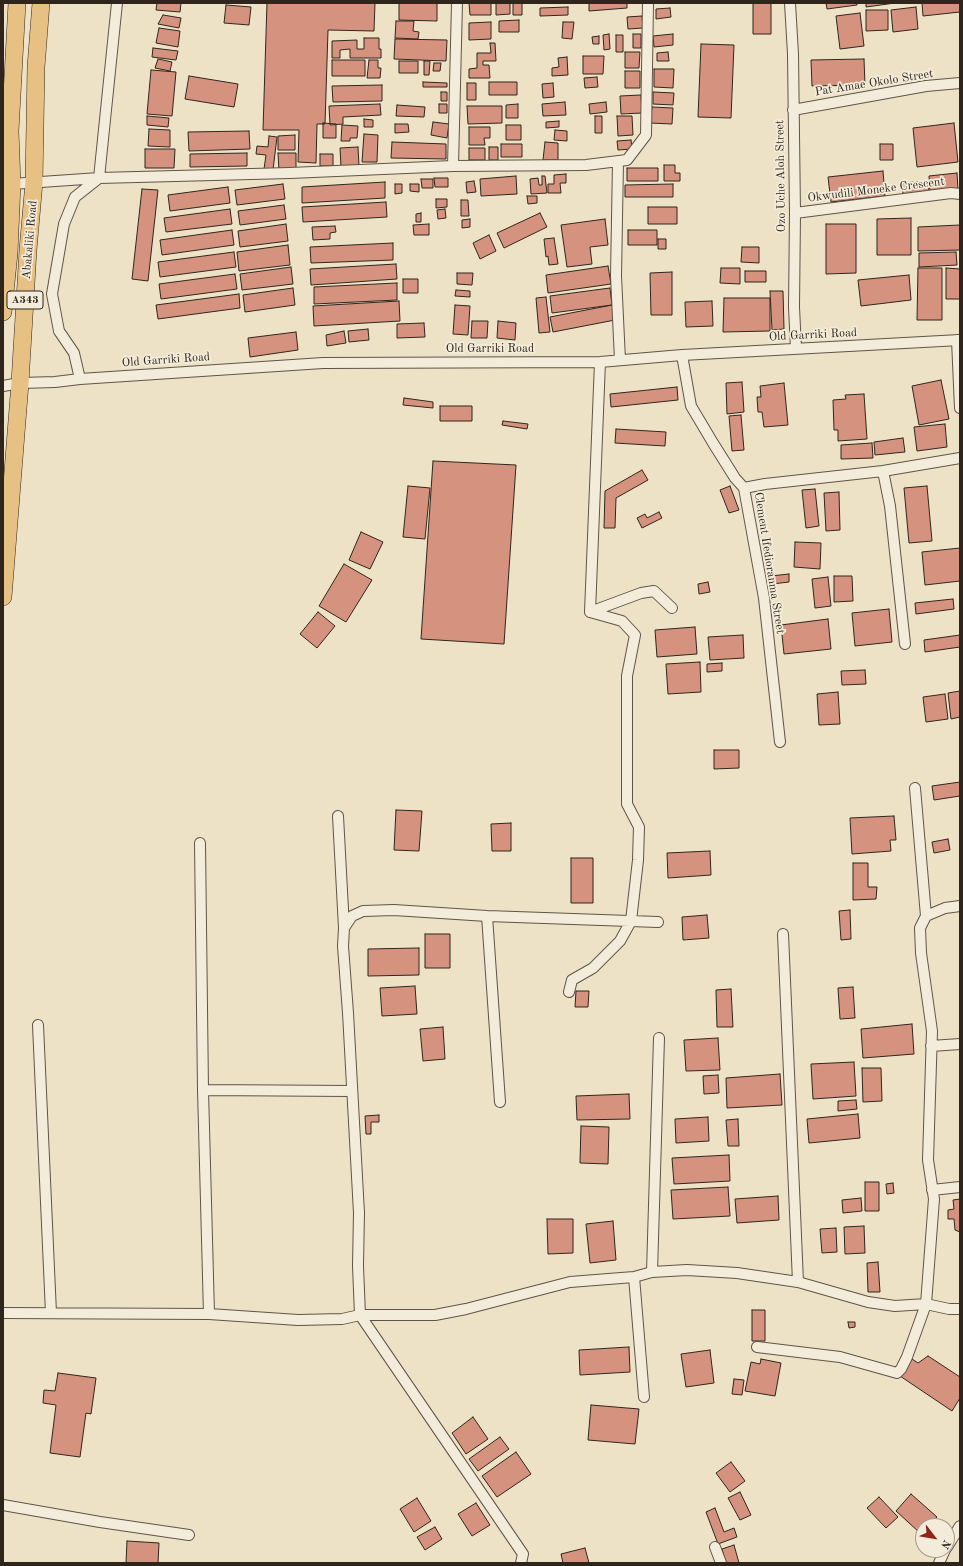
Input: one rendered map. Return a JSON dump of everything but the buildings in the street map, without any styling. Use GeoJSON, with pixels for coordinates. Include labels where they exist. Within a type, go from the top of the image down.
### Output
{"type":"FeatureCollection","features":[{"type":"Feature","properties":{"kind":"highway","name":"Abakaliki Road"},"geometry":{"type":"LineString","coordinates":[[3,312],[9,253],[12,184],[10,131],[18,3]]}},
{"type":"Feature","properties":{"kind":"highway","name":"Abakaliki Road"},"geometry":{"type":"LineString","coordinates":[[3,597],[34,182],[36,67],[41,3]]}},
{"type":"Feature","properties":{"kind":"street"},"geometry":{"type":"LineString","coordinates":[[80,379],[74,353],[59,331],[52,294],[64,224],[76,198],[99,178],[117,3]]}},
{"type":"Feature","properties":{"kind":"street"},"geometry":{"type":"LineString","coordinates":[[453,166],[457,3]]}},
{"type":"Feature","properties":{"kind":"street"},"geometry":{"type":"LineString","coordinates":[[12,184],[99,178],[453,166],[586,165],[627,160],[646,135],[648,3]]}},
{"type":"Feature","properties":{"kind":"street","name":"Ozo Uche Aloh Street"},"geometry":{"type":"LineString","coordinates":[[790,3],[795,213],[794,307],[796,349]]}},
{"type":"Feature","properties":{"kind":"street","name":"Pat Amae Okolo Street"},"geometry":{"type":"LineString","coordinates":[[793,110],[926,86],[960,83]]}},
{"type":"Feature","properties":{"kind":"street"},"geometry":{"type":"LineString","coordinates":[[618,162],[616,276],[620,360]]}},
{"type":"Feature","properties":{"kind":"street","name":"Okwudili Moneke Crescent"},"geometry":{"type":"LineString","coordinates":[[795,213],[951,193],[960,194]]}},
{"type":"Feature","properties":{"kind":"street"},"geometry":{"type":"LineString","coordinates":[[958,340],[960,408]]}},
{"type":"Feature","properties":{"kind":"street","name":"Old Garriki Road"},"geometry":{"type":"LineString","coordinates":[[3,386],[20,383],[55,382],[80,379],[323,363],[600,362],[682,355],[958,340]]}},
{"type":"Feature","properties":{"kind":"street","name":"Clement Ifedioranma Street"},"geometry":{"type":"LineString","coordinates":[[682,355],[691,406],[712,443],[735,478],[744,488],[764,598],[780,742]]}},
{"type":"Feature","properties":{"kind":"street"},"geometry":{"type":"LineString","coordinates":[[590,612],[600,362]]}},
{"type":"Feature","properties":{"kind":"street"},"geometry":{"type":"LineString","coordinates":[[744,488],[765,484],[883,471],[960,458]]}},
{"type":"Feature","properties":{"kind":"street"},"geometry":{"type":"LineString","coordinates":[[883,471],[890,506],[905,644]]}},
{"type":"Feature","properties":{"kind":"street"},"geometry":{"type":"LineString","coordinates":[[590,612],[642,593],[654,591],[672,608]]}},
{"type":"Feature","properties":{"kind":"street"},"geometry":{"type":"LineString","coordinates":[[569,992],[572,980],[592,968],[620,941],[631,921],[638,860],[639,827],[627,804],[627,676],[634,635],[622,621],[590,612]]}},
{"type":"Feature","properties":{"kind":"street"},"geometry":{"type":"LineString","coordinates":[[757,1347],[840,1357],[897,1373],[901,1370],[907,1357],[926,1304],[934,1200],[928,1160],[932,1031],[921,953],[920,928],[926,916],[915,788]]}},
{"type":"Feature","properties":{"kind":"street"},"geometry":{"type":"LineString","coordinates":[[338,816],[344,928],[343,946],[359,1213],[358,1266],[360,1315],[523,1554],[521,1563]]}},
{"type":"Feature","properties":{"kind":"street"},"geometry":{"type":"LineString","coordinates":[[200,843],[203,1090],[209,1314]]}},
{"type":"Feature","properties":{"kind":"street"},"geometry":{"type":"LineString","coordinates":[[926,916],[945,908],[960,906]]}},
{"type":"Feature","properties":{"kind":"street"},"geometry":{"type":"LineString","coordinates":[[344,928],[352,916],[363,911],[394,910],[487,916],[658,922]]}},
{"type":"Feature","properties":{"kind":"street"},"geometry":{"type":"LineString","coordinates":[[487,916],[500,1102]]}},
{"type":"Feature","properties":{"kind":"street"},"geometry":{"type":"LineString","coordinates":[[783,934],[798,1282]]}},
{"type":"Feature","properties":{"kind":"street"},"geometry":{"type":"LineString","coordinates":[[38,1025],[51,1313]]}},
{"type":"Feature","properties":{"kind":"street"},"geometry":{"type":"LineString","coordinates":[[652,1272],[659,1038]]}},
{"type":"Feature","properties":{"kind":"street"},"geometry":{"type":"LineString","coordinates":[[931,1046],[960,1044]]}},
{"type":"Feature","properties":{"kind":"street"},"geometry":{"type":"LineString","coordinates":[[203,1090],[352,1091]]}},
{"type":"Feature","properties":{"kind":"street"},"geometry":{"type":"LineString","coordinates":[[932,1190],[960,1187]]}},
{"type":"Feature","properties":{"kind":"street"},"geometry":{"type":"LineString","coordinates":[[3,1313],[209,1314],[298,1320],[342,1320],[360,1315],[435,1315],[466,1309],[570,1282],[634,1277],[652,1272],[702,1270],[737,1273],[798,1282],[868,1302],[895,1306],[926,1304],[949,1309],[960,1309]]}},
{"type":"Feature","properties":{"kind":"street"},"geometry":{"type":"LineString","coordinates":[[634,1277],[644,1397]]}},
{"type":"Feature","properties":{"kind":"street"},"geometry":{"type":"LineString","coordinates":[[3,1505],[100,1522],[189,1535]]}},
{"type":"Feature","properties":{"kind":"street"},"geometry":{"type":"LineString","coordinates":[[715,1547],[721,1563]]}}]}
